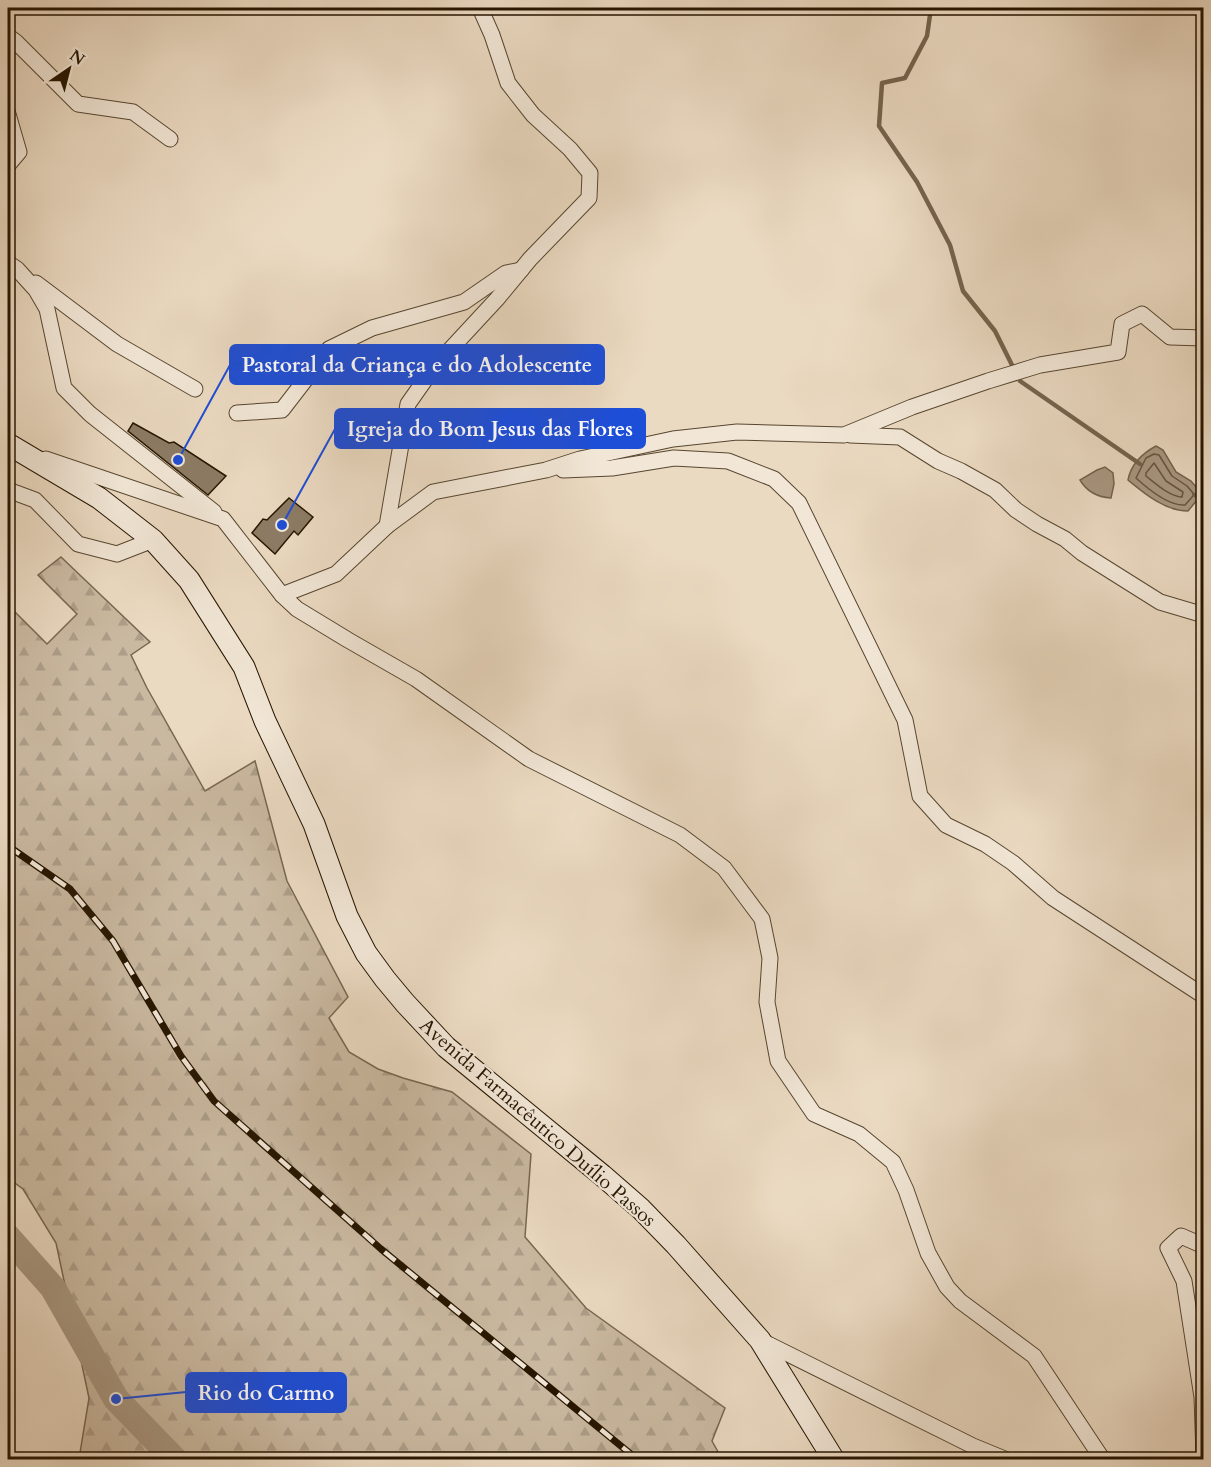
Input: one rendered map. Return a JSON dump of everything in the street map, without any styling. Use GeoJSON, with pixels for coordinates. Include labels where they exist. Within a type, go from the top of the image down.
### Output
{"type":"FeatureCollection","features":[{"type":"Feature","properties":{"kind":"main road","name":"Avenida Farmacêutico Duílio Passos"},"geometry":{"type":"LineString","coordinates":[[12,446],[99,498],[153,540],[189,579],[243,667],[265,721],[314,824],[350,922],[363,947],[385,979],[446,1047],[525,1110],[641,1209],[698,1268],[760,1340],[834,1460]]}},
{"type":"Feature","properties":{"kind":"street"},"geometry":{"type":"LineString","coordinates":[[387,526],[408,404],[434,366],[589,198],[590,173],[570,149],[533,115],[508,83],[480,8]]}},
{"type":"Feature","properties":{"kind":"street"},"geometry":{"type":"LineString","coordinates":[[8,36],[78,104],[133,112],[170,139]]}},
{"type":"Feature","properties":{"kind":"street"},"geometry":{"type":"LineString","coordinates":[[8,114],[19,152],[8,165]]}},
{"type":"Feature","properties":{"kind":"street"},"geometry":{"type":"LineString","coordinates":[[12,266],[117,344],[195,389]]}},
{"type":"Feature","properties":{"kind":"street"},"geometry":{"type":"LineString","coordinates":[[12,266],[36,290],[47,309],[64,388],[90,414],[223,519],[282,595],[297,609],[416,679],[529,759],[680,835],[724,868],[762,919],[770,958],[767,1002],[778,1061],[814,1114],[859,1134],[893,1162],[906,1190],[928,1253],[947,1287],[960,1301],[1034,1356],[1103,1460]]}},
{"type":"Feature","properties":{"kind":"street"},"geometry":{"type":"LineString","coordinates":[[237,413],[282,410],[329,349],[372,328],[464,302],[506,273],[521,270]]}},
{"type":"Feature","properties":{"kind":"street"},"geometry":{"type":"LineString","coordinates":[[844,435],[912,407],[1040,365],[1118,352],[1122,324],[1142,314],[1170,337],[1203,338]]}},
{"type":"Feature","properties":{"kind":"street"},"geometry":{"type":"LineString","coordinates":[[282,595],[336,574],[387,526],[433,492],[546,470],[580,459],[673,439],[737,432],[900,437],[995,490],[1016,510],[1065,539],[1082,553],[1160,602],[1203,615]]}},
{"type":"Feature","properties":{"kind":"street"},"geometry":{"type":"LineString","coordinates":[[12,446],[223,519]]}},
{"type":"Feature","properties":{"kind":"street"},"geometry":{"type":"LineString","coordinates":[[546,470],[612,468],[674,458],[728,461],[774,479],[799,503],[905,720],[920,796],[946,825],[985,844],[1013,862],[1053,898],[1203,996]]}},
{"type":"Feature","properties":{"kind":"street"},"geometry":{"type":"LineString","coordinates":[[8,490],[35,500],[78,544],[117,554],[153,540]]}},
{"type":"Feature","properties":{"kind":"street"},"geometry":{"type":"LineString","coordinates":[[1203,1246],[1181,1236],[1168,1248],[1184,1281],[1203,1397],[1203,1455]]}},
{"type":"Feature","properties":{"kind":"street"},"geometry":{"type":"LineString","coordinates":[[760,1340],[973,1446],[1007,1460]]}},
{"type":"Feature","properties":{"kind":"street"},"geometry":{"type":"LineString","coordinates":[[973,1446],[982,1460]]}},
{"type":"Feature","properties":{"kind":"green space"},"geometry":{"type":"Polygon","coordinates":[[[61,557],[150,642],[131,655],[205,791],[255,761],[287,881],[348,997],[329,1018],[349,1052],[378,1069],[452,1092],[531,1154],[525,1237],[586,1308],[725,1408],[712,1441],[722,1459],[79,1459],[89,1398],[56,1243],[23,1189],[8,1178],[8,605],[47,644],[77,614],[38,575],[61,557]]]}},
{"type":"Feature","properties":{"kind":"water"},"geometry":{"type":"Polygon","coordinates":[[[1156,446],[1163,450],[1176,472],[1191,481],[1202,494],[1188,511],[1163,505],[1128,480],[1138,460],[1156,446]]]}},
{"type":"Feature","properties":{"kind":"water"},"geometry":{"type":"Polygon","coordinates":[[[1105,467],[1113,473],[1114,484],[1111,498],[1093,493],[1080,480],[1105,467]]]}},
{"type":"Feature","properties":{"kind":"building"},"geometry":{"type":"Polygon","coordinates":[[[133,423],[169,443],[174,442],[226,476],[208,495],[128,431],[133,423]]]}},
{"type":"Feature","properties":{"kind":"building"},"geometry":{"type":"Polygon","coordinates":[[[289,498],[313,517],[298,535],[294,531],[275,554],[252,533],[263,519],[267,520],[289,498]]]}},
{"type":"Feature","properties":{"kind":"waterway"},"geometry":{"type":"LineString","coordinates":[[931,8],[927,36],[905,78],[882,83],[879,126],[917,182],[950,245],[963,291],[995,331],[1020,381],[1140,464]]}},
{"type":"Feature","properties":{"kind":"waterway"},"geometry":{"type":"LineString","coordinates":[[1195,495],[1204,499]]}},
{"type":"Feature","properties":{"kind":"waterway"},"geometry":{"type":"LineString","coordinates":[[8,1237],[53,1288],[116,1399],[175,1460]]}},
{"type":"Feature","properties":{"kind":"railway"},"geometry":{"type":"LineString","coordinates":[[8,846],[70,889],[113,941],[181,1056],[214,1101],[381,1249],[638,1460]]}},
{"type":"Feature","properties":{"kind":"place","name":"Pastoral da Criança e do Adolescente"},"geometry":{"type":"Point","coordinates":[178,460]}},
{"type":"Feature","properties":{"kind":"place","name":"Igreja do Bom Jesus das Flores"},"geometry":{"type":"Point","coordinates":[282,525]}},
{"type":"Feature","properties":{"kind":"place","name":"Rio do Carmo"},"geometry":{"type":"Point","coordinates":[116,1399]}}]}
